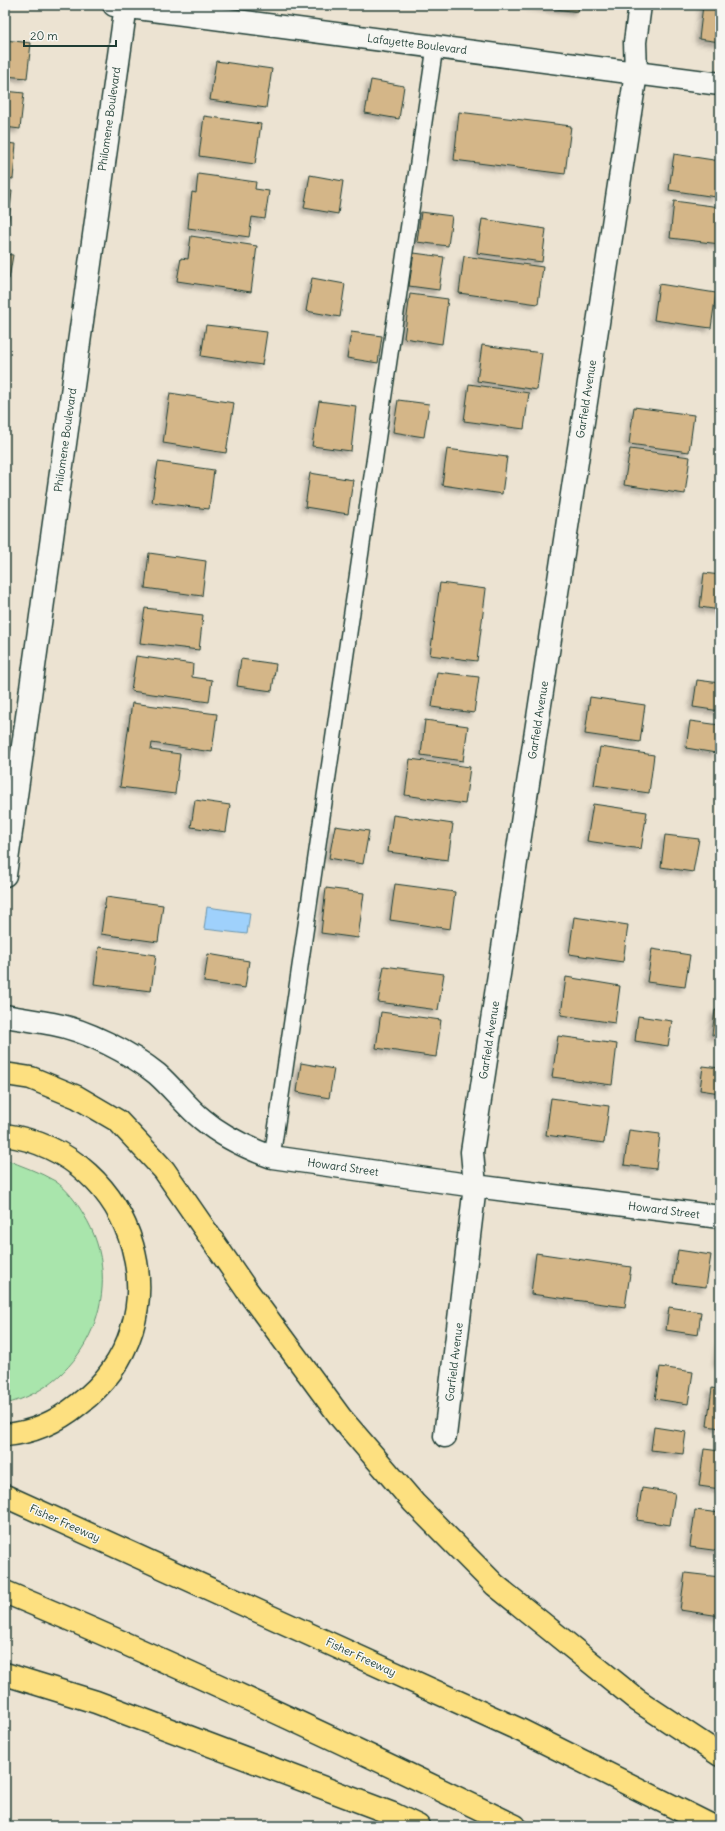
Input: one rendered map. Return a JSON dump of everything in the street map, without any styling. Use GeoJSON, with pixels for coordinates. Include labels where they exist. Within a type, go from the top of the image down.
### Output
{"type":"FeatureCollection","features":[{"type":"Feature","properties":{"kind":"highway"},"geometry":{"type":"LineString","coordinates":[[5,1074],[31,1078],[77,1097],[118,1121],[164,1170],[246,1289],[341,1418],[414,1503],[495,1585],[637,1700],[720,1755]]}},
{"type":"Feature","properties":{"kind":"highway"},"geometry":{"type":"LineString","coordinates":[[5,1136],[50,1148],[83,1169],[110,1197],[126,1224],[137,1261],[138,1300],[130,1338],[112,1372],[91,1395],[67,1414],[39,1428],[5,1435]]}},
{"type":"Feature","properties":{"kind":"highway","name":"Fisher Freeway"},"geometry":{"type":"LineString","coordinates":[[5,1496],[520,1730],[712,1826]]}},
{"type":"Feature","properties":{"kind":"highway"},"geometry":{"type":"LineString","coordinates":[[5,1592],[158,1658],[338,1740],[515,1826]]}},
{"type":"Feature","properties":{"kind":"highway"},"geometry":{"type":"LineString","coordinates":[[5,1674],[96,1702],[393,1814],[418,1826]]}},
{"type":"Feature","properties":{"kind":"street","name":"Garfield Avenue"},"geometry":{"type":"LineString","coordinates":[[445,1436],[475,1186],[472,1152],[636,73],[635,42],[640,5]]}},
{"type":"Feature","properties":{"kind":"street","name":"Lafayette Boulevard"},"geometry":{"type":"LineString","coordinates":[[122,6],[720,84]]}},
{"type":"Feature","properties":{"kind":"street","name":"Philomene Boulevard"},"geometry":{"type":"LineString","coordinates":[[5,875],[122,6]]}},
{"type":"Feature","properties":{"kind":"street","name":"Howard Street"},"geometry":{"type":"LineString","coordinates":[[5,1016],[55,1024],[84,1033],[112,1046],[155,1073],[202,1119],[220,1132],[246,1147],[272,1157],[475,1186],[720,1217]]}},
{"type":"Feature","properties":{"kind":"lane"},"geometry":{"type":"LineString","coordinates":[[272,1157],[434,46]]}},
{"type":"Feature","properties":{"kind":"green space"},"geometry":{"type":"Polygon","coordinates":[[[5,1159],[55,1181],[71,1196],[84,1215],[97,1243],[102,1272],[100,1301],[92,1329],[78,1355],[58,1377],[34,1393],[5,1404],[5,1159]]]}},
{"type":"Feature","properties":{"kind":"water"},"geometry":{"type":"Polygon","coordinates":[[[207,907],[250,913],[247,934],[204,929],[207,907]]]}},
{"type":"Feature","properties":{"kind":"building"},"geometry":{"type":"Polygon","coordinates":[[[527,5],[579,5],[578,12],[527,5]]]}},
{"type":"Feature","properties":{"kind":"building"},"geometry":{"type":"Polygon","coordinates":[[[703,5],[720,5],[720,42],[699,39],[703,5]]]}},
{"type":"Feature","properties":{"kind":"building"},"geometry":{"type":"Polygon","coordinates":[[[5,40],[31,43],[27,78],[5,76],[5,40]]]}},
{"type":"Feature","properties":{"kind":"building"},"geometry":{"type":"Polygon","coordinates":[[[216,61],[272,69],[266,108],[210,100],[216,61]]]}},
{"type":"Feature","properties":{"kind":"building"},"geometry":{"type":"Polygon","coordinates":[[[371,80],[404,86],[399,119],[365,113],[371,80]]]}},
{"type":"Feature","properties":{"kind":"building"},"geometry":{"type":"Polygon","coordinates":[[[5,91],[24,93],[20,129],[5,127],[5,91]]]}},
{"type":"Feature","properties":{"kind":"building"},"geometry":{"type":"Polygon","coordinates":[[[459,112],[571,126],[565,174],[454,160],[459,112]]]}},
{"type":"Feature","properties":{"kind":"building"},"geometry":{"type":"Polygon","coordinates":[[[204,116],[261,124],[255,164],[199,156],[204,116]]]}},
{"type":"Feature","properties":{"kind":"building"},"geometry":{"type":"Polygon","coordinates":[[[5,143],[16,144],[13,179],[5,178],[5,143]]]}},
{"type":"Feature","properties":{"kind":"building"},"geometry":{"type":"Polygon","coordinates":[[[674,154],[720,161],[716,197],[669,190],[674,154]]]}},
{"type":"Feature","properties":{"kind":"building"},"geometry":{"type":"Polygon","coordinates":[[[198,174],[256,182],[255,189],[269,191],[265,219],[252,217],[249,237],[188,228],[192,192],[196,193],[198,174]]]}},
{"type":"Feature","properties":{"kind":"building"},"geometry":{"type":"Polygon","coordinates":[[[310,175],[343,181],[338,214],[304,208],[310,175]]]}},
{"type":"Feature","properties":{"kind":"building"},"geometry":{"type":"Polygon","coordinates":[[[5,191],[12,191],[8,228],[5,228],[5,191]]]}},
{"type":"Feature","properties":{"kind":"building"},"geometry":{"type":"Polygon","coordinates":[[[674,201],[720,207],[720,244],[670,238],[674,201]]]}},
{"type":"Feature","properties":{"kind":"building"},"geometry":{"type":"Polygon","coordinates":[[[421,212],[452,216],[448,246],[417,242],[421,212]]]}},
{"type":"Feature","properties":{"kind":"building"},"geometry":{"type":"Polygon","coordinates":[[[482,219],[546,229],[542,262],[477,253],[482,219]]]}},
{"type":"Feature","properties":{"kind":"building"},"geometry":{"type":"Polygon","coordinates":[[[191,236],[257,246],[251,292],[177,281],[181,258],[188,259],[191,236]]]}},
{"type":"Feature","properties":{"kind":"building"},"geometry":{"type":"Polygon","coordinates":[[[414,253],[444,257],[439,290],[409,286],[414,253]]]}},
{"type":"Feature","properties":{"kind":"building"},"geometry":{"type":"Polygon","coordinates":[[[5,254],[13,255],[9,279],[5,279],[5,254]]]}},
{"type":"Feature","properties":{"kind":"building"},"geometry":{"type":"Polygon","coordinates":[[[464,256],[543,267],[538,304],[459,293],[464,256]]]}},
{"type":"Feature","properties":{"kind":"building"},"geometry":{"type":"Polygon","coordinates":[[[312,278],[345,284],[340,317],[306,311],[312,278]]]}},
{"type":"Feature","properties":{"kind":"building"},"geometry":{"type":"Polygon","coordinates":[[[659,284],[716,293],[711,328],[654,320],[659,284]]]}},
{"type":"Feature","properties":{"kind":"building"},"geometry":{"type":"Polygon","coordinates":[[[410,294],[448,299],[442,344],[404,338],[410,294]]]}},
{"type":"Feature","properties":{"kind":"building"},"geometry":{"type":"Polygon","coordinates":[[[206,325],[267,332],[262,365],[201,356],[206,325]]]}},
{"type":"Feature","properties":{"kind":"building"},"geometry":{"type":"Polygon","coordinates":[[[351,332],[382,336],[378,363],[347,358],[351,332]]]}},
{"type":"Feature","properties":{"kind":"building"},"geometry":{"type":"Polygon","coordinates":[[[482,345],[542,353],[537,390],[477,381],[482,345]]]}},
{"type":"Feature","properties":{"kind":"building"},"geometry":{"type":"Polygon","coordinates":[[[469,384],[529,393],[524,429],[464,421],[469,384]]]}},
{"type":"Feature","properties":{"kind":"building"},"geometry":{"type":"Polygon","coordinates":[[[170,393],[234,403],[226,453],[163,443],[170,393]]]}},
{"type":"Feature","properties":{"kind":"building"},"geometry":{"type":"Polygon","coordinates":[[[398,400],[429,404],[424,437],[393,432],[398,400]]]}},
{"type":"Feature","properties":{"kind":"building"},"geometry":{"type":"Polygon","coordinates":[[[319,401],[356,406],[351,451],[312,446],[319,401]]]}},
{"type":"Feature","properties":{"kind":"building"},"geometry":{"type":"Polygon","coordinates":[[[634,407],[694,415],[689,452],[629,444],[634,407]]]}},
{"type":"Feature","properties":{"kind":"building"},"geometry":{"type":"Polygon","coordinates":[[[447,449],[507,457],[502,494],[442,485],[447,449]]]}},
{"type":"Feature","properties":{"kind":"building"},"geometry":{"type":"Polygon","coordinates":[[[630,449],[690,457],[685,494],[624,485],[630,449]]]}},
{"type":"Feature","properties":{"kind":"building"},"geometry":{"type":"Polygon","coordinates":[[[158,462],[214,470],[209,509],[152,502],[158,462]]]}},
{"type":"Feature","properties":{"kind":"building"},"geometry":{"type":"Polygon","coordinates":[[[310,473],[353,480],[348,514],[305,507],[310,473]]]}},
{"type":"Feature","properties":{"kind":"building"},"geometry":{"type":"Polygon","coordinates":[[[149,553],[206,561],[202,596],[145,588],[149,553]]]}},
{"type":"Feature","properties":{"kind":"building"},"geometry":{"type":"Polygon","coordinates":[[[704,573],[720,575],[720,610],[700,607],[704,573]]]}},
{"type":"Feature","properties":{"kind":"building"},"geometry":{"type":"Polygon","coordinates":[[[440,583],[486,589],[477,661],[430,655],[440,583]]]}},
{"type":"Feature","properties":{"kind":"building"},"geometry":{"type":"Polygon","coordinates":[[[145,608],[203,615],[199,650],[140,643],[145,608]]]}},
{"type":"Feature","properties":{"kind":"building"},"geometry":{"type":"Polygon","coordinates":[[[136,656],[193,664],[192,677],[212,680],[209,702],[131,691],[136,656]]]}},
{"type":"Feature","properties":{"kind":"building"},"geometry":{"type":"Polygon","coordinates":[[[241,659],[276,664],[272,691],[237,686],[241,659]]]}},
{"type":"Feature","properties":{"kind":"building"},"geometry":{"type":"Polygon","coordinates":[[[437,672],[479,677],[474,713],[432,707],[437,672]]]}},
{"type":"Feature","properties":{"kind":"building"},"geometry":{"type":"Polygon","coordinates":[[[697,680],[720,683],[720,711],[693,707],[697,680]]]}},
{"type":"Feature","properties":{"kind":"building"},"geometry":{"type":"Polygon","coordinates":[[[590,697],[645,705],[640,742],[585,734],[590,697]]]}},
{"type":"Feature","properties":{"kind":"building"},"geometry":{"type":"Polygon","coordinates":[[[132,703],[217,714],[212,752],[152,743],[151,750],[180,754],[175,794],[120,787],[132,703]]]}},
{"type":"Feature","properties":{"kind":"building"},"geometry":{"type":"Polygon","coordinates":[[[425,720],[468,726],[463,761],[421,755],[425,720]]]}},
{"type":"Feature","properties":{"kind":"building"},"geometry":{"type":"Polygon","coordinates":[[[690,721],[720,725],[716,753],[686,748],[690,721]]]}},
{"type":"Feature","properties":{"kind":"building"},"geometry":{"type":"Polygon","coordinates":[[[600,747],[654,755],[649,793],[594,785],[600,747]]]}},
{"type":"Feature","properties":{"kind":"building"},"geometry":{"type":"Polygon","coordinates":[[[410,759],[470,767],[465,804],[405,795],[410,759]]]}},
{"type":"Feature","properties":{"kind":"building"},"geometry":{"type":"Polygon","coordinates":[[[195,800],[230,805],[226,832],[191,827],[195,800]]]}},
{"type":"Feature","properties":{"kind":"building"},"geometry":{"type":"Polygon","coordinates":[[[593,804],[647,812],[641,849],[587,841],[593,804]]]}},
{"type":"Feature","properties":{"kind":"building"},"geometry":{"type":"Polygon","coordinates":[[[393,815],[453,824],[448,860],[388,852],[393,815]]]}},
{"type":"Feature","properties":{"kind":"building"},"geometry":{"type":"Polygon","coordinates":[[[335,826],[369,831],[363,864],[329,858],[335,826]]]}},
{"type":"Feature","properties":{"kind":"building"},"geometry":{"type":"Polygon","coordinates":[[[665,835],[699,839],[693,872],[661,867],[665,835]]]}},
{"type":"Feature","properties":{"kind":"building"},"geometry":{"type":"Polygon","coordinates":[[[395,884],[455,892],[450,929],[390,920],[395,884]]]}},
{"type":"Feature","properties":{"kind":"building"},"geometry":{"type":"Polygon","coordinates":[[[326,888],[364,893],[358,938],[321,933],[326,888]]]}},
{"type":"Feature","properties":{"kind":"building"},"geometry":{"type":"Polygon","coordinates":[[[106,897],[163,905],[158,942],[101,934],[106,897]]]}},
{"type":"Feature","properties":{"kind":"building"},"geometry":{"type":"Polygon","coordinates":[[[574,917],[628,925],[623,962],[569,954],[574,917]]]}},
{"type":"Feature","properties":{"kind":"building"},"geometry":{"type":"Polygon","coordinates":[[[99,947],[156,955],[151,991],[94,984],[99,947]]]}},
{"type":"Feature","properties":{"kind":"building"},"geometry":{"type":"Polygon","coordinates":[[[652,949],[690,955],[685,987],[647,982],[652,949]]]}},
{"type":"Feature","properties":{"kind":"building"},"geometry":{"type":"Polygon","coordinates":[[[208,954],[249,961],[245,988],[204,982],[208,954]]]}},
{"type":"Feature","properties":{"kind":"building"},"geometry":{"type":"Polygon","coordinates":[[[384,966],[444,974],[438,1010],[378,1002],[384,966]]]}},
{"type":"Feature","properties":{"kind":"building"},"geometry":{"type":"Polygon","coordinates":[[[566,977],[620,986],[615,1023],[561,1015],[566,977]]]}},
{"type":"Feature","properties":{"kind":"building"},"geometry":{"type":"Polygon","coordinates":[[[715,1010],[720,1011],[720,1036],[712,1035],[715,1010]]]}},
{"type":"Feature","properties":{"kind":"building"},"geometry":{"type":"Polygon","coordinates":[[[381,1012],[441,1020],[436,1057],[376,1048],[381,1012]]]}},
{"type":"Feature","properties":{"kind":"building"},"geometry":{"type":"Polygon","coordinates":[[[638,1016],[672,1021],[668,1046],[635,1041],[638,1016]]]}},
{"type":"Feature","properties":{"kind":"building"},"geometry":{"type":"Polygon","coordinates":[[[558,1036],[617,1044],[612,1085],[552,1077],[558,1036]]]}},
{"type":"Feature","properties":{"kind":"building"},"geometry":{"type":"Polygon","coordinates":[[[301,1063],[334,1069],[329,1098],[297,1092],[301,1063]]]}},
{"type":"Feature","properties":{"kind":"building"},"geometry":{"type":"Polygon","coordinates":[[[703,1066],[720,1068],[720,1093],[700,1090],[703,1066]]]}},
{"type":"Feature","properties":{"kind":"building"},"geometry":{"type":"Polygon","coordinates":[[[551,1098],[609,1106],[604,1143],[546,1135],[551,1098]]]}},
{"type":"Feature","properties":{"kind":"building"},"geometry":{"type":"Polygon","coordinates":[[[629,1130],[660,1134],[656,1169],[624,1165],[629,1130]]]}},
{"type":"Feature","properties":{"kind":"building"},"geometry":{"type":"Polygon","coordinates":[[[678,1250],[711,1255],[706,1287],[673,1283],[678,1250]]]}},
{"type":"Feature","properties":{"kind":"building"},"geometry":{"type":"Polygon","coordinates":[[[536,1253],[631,1267],[625,1307],[531,1294],[536,1253]]]}},
{"type":"Feature","properties":{"kind":"building"},"geometry":{"type":"Polygon","coordinates":[[[669,1307],[701,1312],[698,1335],[666,1330],[669,1307]]]}},
{"type":"Feature","properties":{"kind":"building"},"geometry":{"type":"Polygon","coordinates":[[[720,1342],[720,1363],[717,1363],[720,1342]]]}},
{"type":"Feature","properties":{"kind":"building"},"geometry":{"type":"Polygon","coordinates":[[[660,1367],[693,1372],[688,1404],[655,1399],[660,1367]]]}},
{"type":"Feature","properties":{"kind":"building"},"geometry":{"type":"Polygon","coordinates":[[[712,1388],[720,1390],[720,1428],[707,1426],[712,1388]]]}},
{"type":"Feature","properties":{"kind":"building"},"geometry":{"type":"Polygon","coordinates":[[[654,1427],[686,1432],[683,1454],[651,1450],[654,1427]]]}},
{"type":"Feature","properties":{"kind":"building"},"geometry":{"type":"Polygon","coordinates":[[[704,1449],[720,1451],[720,1489],[699,1486],[704,1449]]]}},
{"type":"Feature","properties":{"kind":"building"},"geometry":{"type":"Polygon","coordinates":[[[642,1488],[675,1493],[670,1525],[637,1520],[642,1488]]]}},
{"type":"Feature","properties":{"kind":"building"},"geometry":{"type":"Polygon","coordinates":[[[695,1510],[720,1513],[720,1551],[690,1547],[695,1510]]]}},
{"type":"Feature","properties":{"kind":"building"},"geometry":{"type":"Polygon","coordinates":[[[685,1573],[720,1577],[720,1616],[680,1610],[685,1573]]]}}]}
